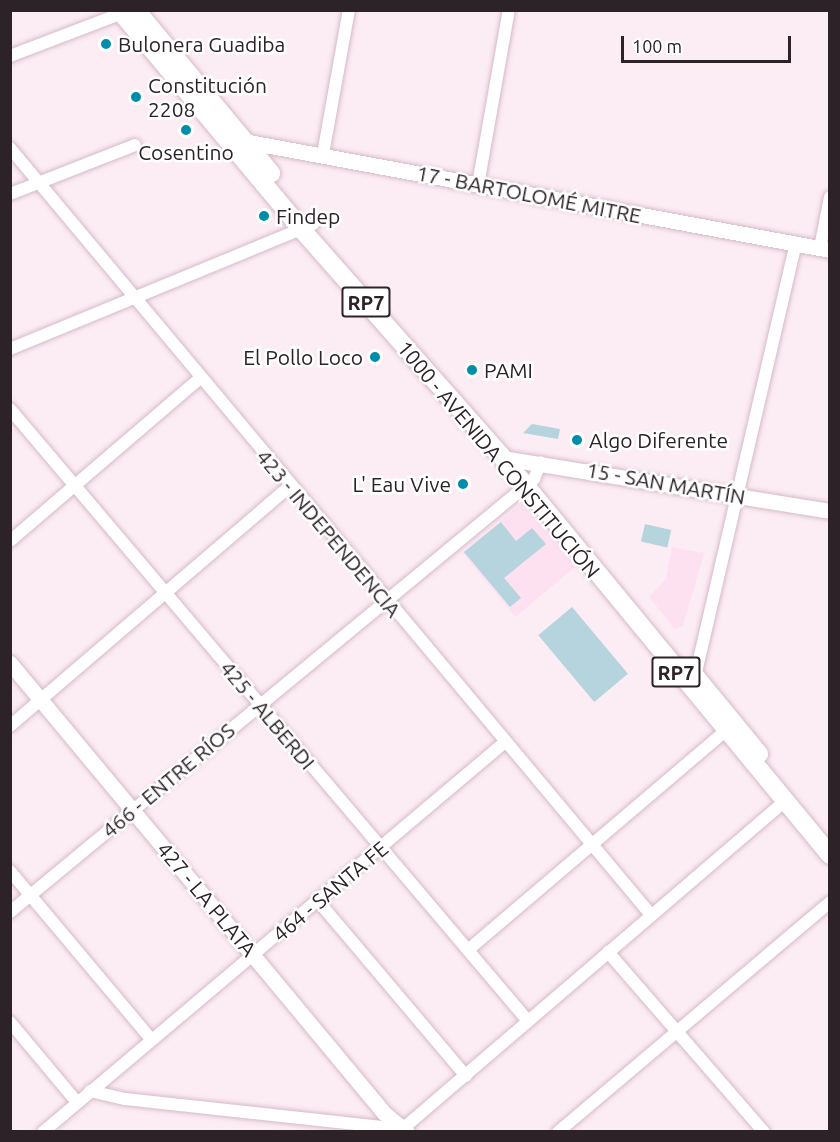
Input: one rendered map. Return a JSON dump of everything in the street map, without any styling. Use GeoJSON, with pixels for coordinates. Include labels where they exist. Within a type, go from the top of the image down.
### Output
{"type":"FeatureCollection","features":[{"type":"Feature","properties":{"kind":"main road","name":"1000 - AVENIDA CONSTITUCIÓN"},"geometry":{"type":"LineString","coordinates":[[127,12],[308,227],[510,458],[694,684],[830,839]]}},
{"type":"Feature","properties":{"kind":"main road","name":"1000 - AVENIDA CONSTITUCIÓN"},"geometry":{"type":"LineString","coordinates":[[694,684],[724,732],[830,855]]}},
{"type":"Feature","properties":{"kind":"street"},"geometry":{"type":"LineString","coordinates":[[322,154],[349,10]]}},
{"type":"Feature","properties":{"kind":"street"},"geometry":{"type":"LineString","coordinates":[[478,185],[509,10]]}},
{"type":"Feature","properties":{"kind":"street"},"geometry":{"type":"LineString","coordinates":[[10,56],[127,12]]}},
{"type":"Feature","properties":{"kind":"street","name":"17 - BARTOLOMÉ MITRE"},"geometry":{"type":"LineString","coordinates":[[236,142],[322,154],[825,249]]}},
{"type":"Feature","properties":{"kind":"street"},"geometry":{"type":"LineString","coordinates":[[10,194],[135,146]]}},
{"type":"Feature","properties":{"kind":"street","name":"423 - INDEPENDENCIA"},"geometry":{"type":"LineString","coordinates":[[10,148],[199,379],[651,915]]}},
{"type":"Feature","properties":{"kind":"street"},"geometry":{"type":"LineString","coordinates":[[825,249],[830,197]]}},
{"type":"Feature","properties":{"kind":"street"},"geometry":{"type":"LineString","coordinates":[[10,349],[308,227]]}},
{"type":"Feature","properties":{"kind":"street"},"geometry":{"type":"LineString","coordinates":[[694,684],[796,244]]}},
{"type":"Feature","properties":{"kind":"street"},"geometry":{"type":"LineString","coordinates":[[10,542],[199,379]]}},
{"type":"Feature","properties":{"kind":"street","name":"425 - ALBERDI"},"geometry":{"type":"LineString","coordinates":[[10,409],[528,1020]]}},
{"type":"Feature","properties":{"kind":"street","name":"15 - SAN MARTÍN"},"geometry":{"type":"LineString","coordinates":[[510,458],[830,511]]}},
{"type":"Feature","properties":{"kind":"street","name":"466 - ENTRE RÍOS"},"geometry":{"type":"LineString","coordinates":[[10,912],[258,704],[530,482],[541,462]]}},
{"type":"Feature","properties":{"kind":"street"},"geometry":{"type":"LineString","coordinates":[[10,726],[290,486]]}},
{"type":"Feature","properties":{"kind":"street","name":"427 - LA PLATA"},"geometry":{"type":"LineString","coordinates":[[10,663],[384,1113],[403,1131]]}},
{"type":"Feature","properties":{"kind":"street"},"geometry":{"type":"LineString","coordinates":[[468,950],[724,732]]}},
{"type":"Feature","properties":{"kind":"street","name":"464 - SANTA FE"},"geometry":{"type":"LineString","coordinates":[[43,1131],[505,742]]}},
{"type":"Feature","properties":{"kind":"street"},"geometry":{"type":"LineString","coordinates":[[90,1091],[125,1099],[403,1131],[528,1020],[785,801]]}},
{"type":"Feature","properties":{"kind":"street"},"geometry":{"type":"LineString","coordinates":[[10,871],[151,1039]]}},
{"type":"Feature","properties":{"kind":"street"},"geometry":{"type":"LineString","coordinates":[[318,901],[466,1076]]}},
{"type":"Feature","properties":{"kind":"street"},"geometry":{"type":"LineString","coordinates":[[558,1131],[830,902]]}},
{"type":"Feature","properties":{"kind":"street"},"geometry":{"type":"LineString","coordinates":[[608,952],[764,1131]]}},
{"type":"Feature","properties":{"kind":"street"},"geometry":{"type":"LineString","coordinates":[[10,1022],[77,1102]]}},
{"type":"Feature","properties":{"kind":"shaded area"},"geometry":{"type":"Polygon","coordinates":[[[522,503],[575,567],[516,617],[462,553],[522,503]]]}},
{"type":"Feature","properties":{"kind":"shaded area"},"geometry":{"type":"Polygon","coordinates":[[[672,547],[704,553],[683,626],[675,629],[649,597],[666,579],[672,547]]]}},
{"type":"Feature","properties":{"kind":"building"},"geometry":{"type":"Polygon","coordinates":[[[532,424],[560,429],[558,439],[523,433],[532,424]]]}},
{"type":"Feature","properties":{"kind":"building"},"geometry":{"type":"Polygon","coordinates":[[[501,522],[516,541],[532,528],[546,544],[504,578],[521,598],[510,607],[464,552],[501,522]]]}},
{"type":"Feature","properties":{"kind":"building"},"geometry":{"type":"Polygon","coordinates":[[[645,524],[671,530],[667,548],[641,542],[645,524]]]}},
{"type":"Feature","properties":{"kind":"building"},"geometry":{"type":"Polygon","coordinates":[[[572,607],[628,674],[594,702],[538,635],[572,607]]]}},
{"type":"Feature","properties":{"kind":"place","name":"Bulonera Guadiba"},"geometry":{"type":"Point","coordinates":[106,44]}},
{"type":"Feature","properties":{"kind":"place","name":"Constitución 2208"},"geometry":{"type":"Point","coordinates":[136,97]}},
{"type":"Feature","properties":{"kind":"place","name":"Cosentino"},"geometry":{"type":"Point","coordinates":[186,130]}},
{"type":"Feature","properties":{"kind":"place","name":"Findep"},"geometry":{"type":"Point","coordinates":[264,216]}},
{"type":"Feature","properties":{"kind":"place","name":"El Pollo Loco"},"geometry":{"type":"Point","coordinates":[375,357]}},
{"type":"Feature","properties":{"kind":"place","name":"PAMI"},"geometry":{"type":"Point","coordinates":[472,370]}},
{"type":"Feature","properties":{"kind":"place","name":"Algo Diferente"},"geometry":{"type":"Point","coordinates":[577,440]}},
{"type":"Feature","properties":{"kind":"place","name":"L' Eau Vive"},"geometry":{"type":"Point","coordinates":[463,484]}}]}
